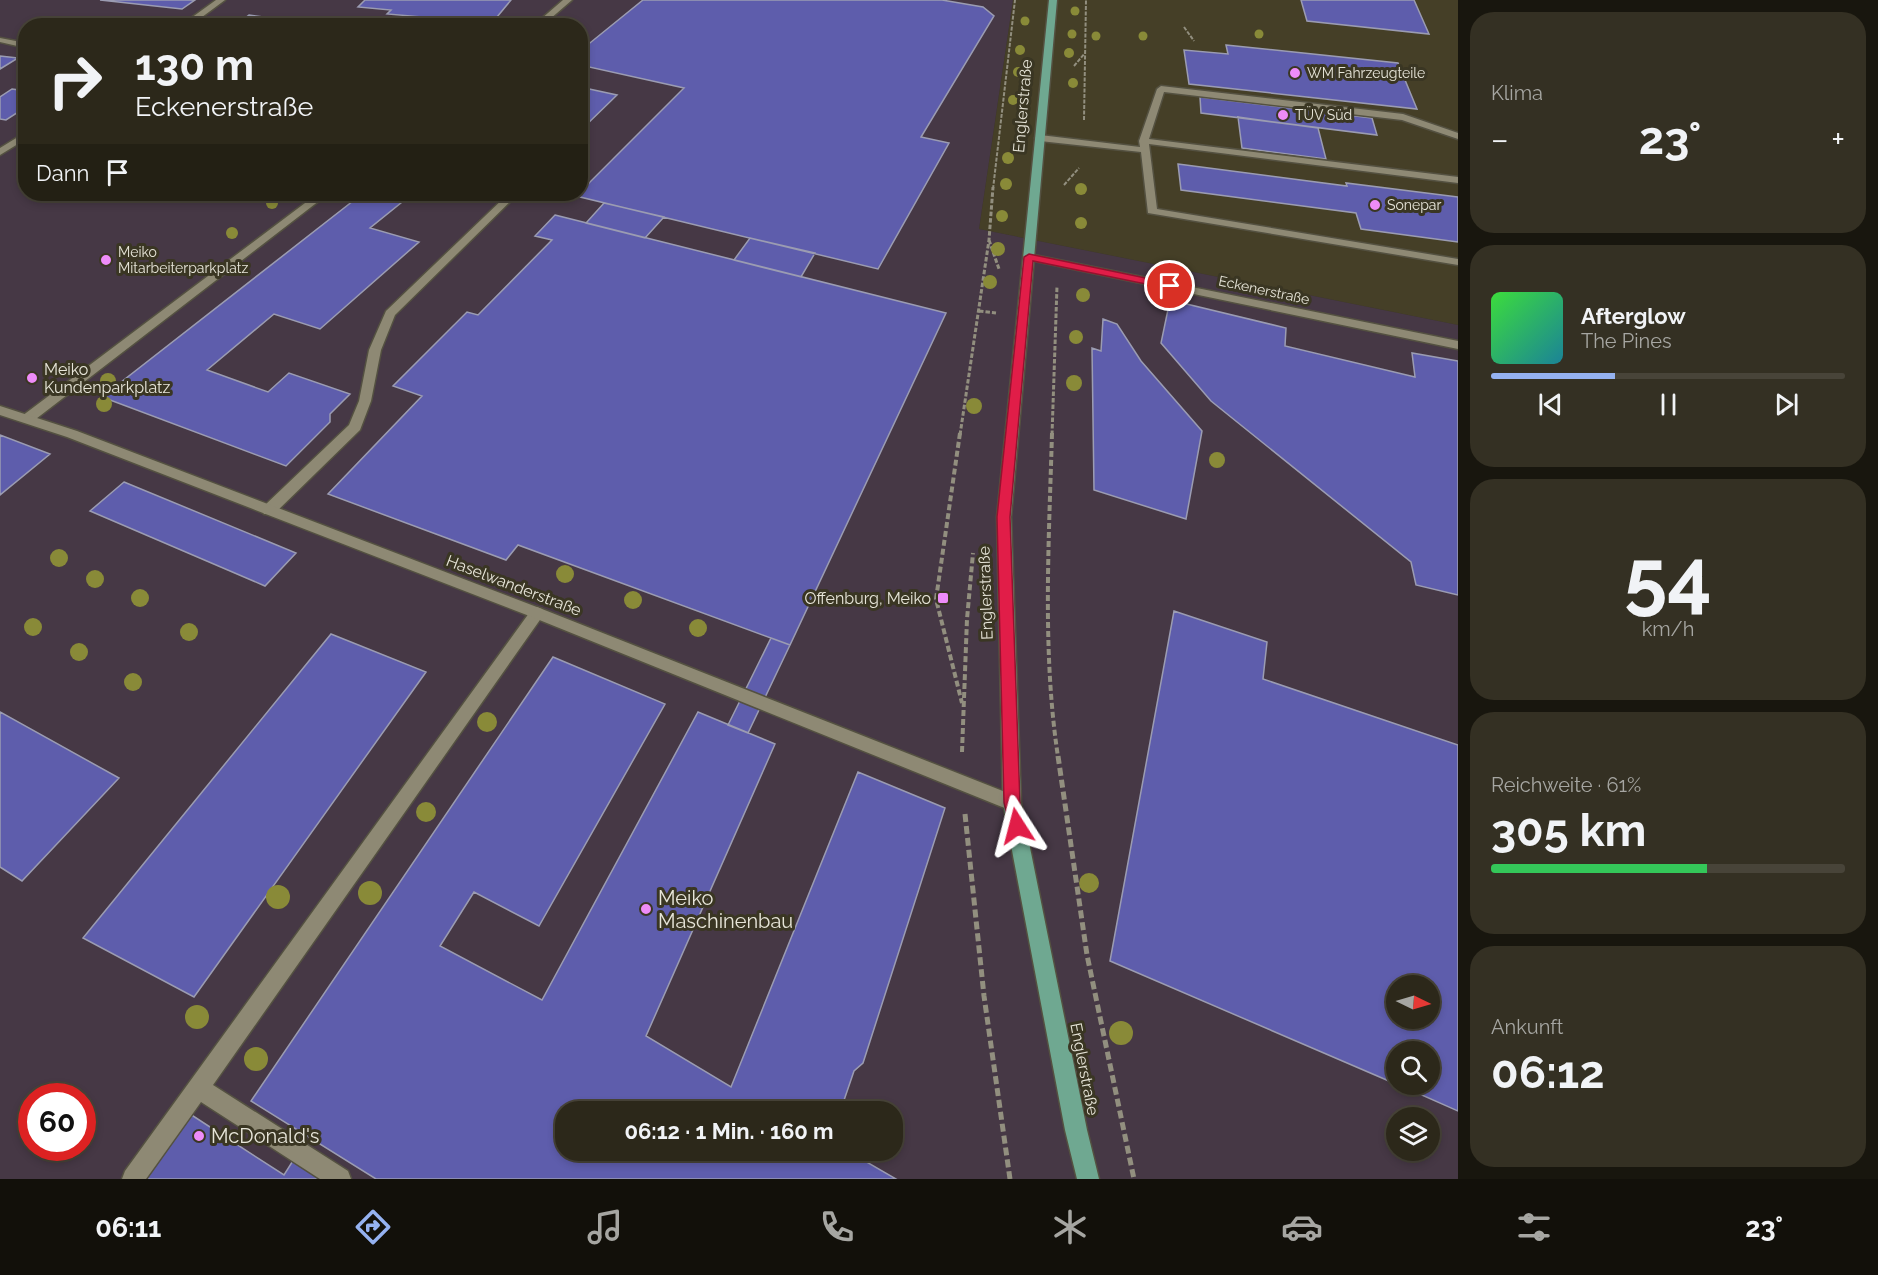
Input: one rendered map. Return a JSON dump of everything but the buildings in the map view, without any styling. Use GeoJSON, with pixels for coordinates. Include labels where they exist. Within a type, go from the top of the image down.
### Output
{"type":"FeatureCollection","features":[{"type":"Feature","properties":{"kind":"main road","name":"Englerstraße"},"geometry":{"type":"LineString","coordinates":[[1053,0],[1004,517],[1012,803],[1076,1130],[1088,1179]]}},
{"type":"Feature","properties":{"kind":"street"},"geometry":{"type":"LineString","coordinates":[[195,18],[221,0]]}},
{"type":"Feature","properties":{"kind":"street"},"geometry":{"type":"LineString","coordinates":[[547,18],[568,0]]}},
{"type":"Feature","properties":{"kind":"street"},"geometry":{"type":"LineString","coordinates":[[0,40],[18,43]]}},
{"type":"Feature","properties":{"kind":"street"},"geometry":{"type":"LineString","coordinates":[[1458,136],[1402,117],[1161,89],[1144,145],[1152,211],[1458,262]]}},
{"type":"Feature","properties":{"kind":"street"},"geometry":{"type":"LineString","coordinates":[[1041,138],[1144,145],[1458,180]]}},
{"type":"Feature","properties":{"kind":"street"},"geometry":{"type":"LineString","coordinates":[[0,152],[18,140]]}},
{"type":"Feature","properties":{"kind":"street"},"geometry":{"type":"LineString","coordinates":[[27,419],[314,201]]}},
{"type":"Feature","properties":{"kind":"street"},"geometry":{"type":"LineString","coordinates":[[269,510],[356,427],[365,401],[375,350],[390,314],[506,201]]}},
{"type":"Feature","properties":{"kind":"street","name":"Eckenerstraße"},"geometry":{"type":"LineString","coordinates":[[1029,257],[1458,345]]}},
{"type":"Feature","properties":{"kind":"street","name":"Haselwanderstraße"},"geometry":{"type":"LineString","coordinates":[[0,410],[537,613],[1012,803]]}},
{"type":"Feature","properties":{"kind":"street"},"geometry":{"type":"LineString","coordinates":[[133,1179],[537,613]]}},
{"type":"Feature","properties":{"kind":"street"},"geometry":{"type":"LineString","coordinates":[[198,1088],[340,1179]]}},
{"type":"Feature","properties":{"kind":"path"},"geometry":{"type":"LineString","coordinates":[[1010,1179],[977,954],[962,782],[963,710],[936,599],[988,240],[994,168],[1015,0]]}},
{"type":"Feature","properties":{"kind":"path"},"geometry":{"type":"LineString","coordinates":[[1085,53],[1086,0]]}},
{"type":"Feature","properties":{"kind":"path"},"geometry":{"type":"LineString","coordinates":[[1184,27],[1194,41]]}},
{"type":"Feature","properties":{"kind":"path"},"geometry":{"type":"LineString","coordinates":[[1058,263],[1048,564],[1051,686],[1057,750],[1087,955],[1134,1179]]}},
{"type":"Feature","properties":{"kind":"shaded area"},"geometry":{"type":"Polygon","coordinates":[[[0,0],[1013,0],[979,229],[1458,325],[1458,1179],[0,1179],[0,0]]]}},
{"type":"Feature","properties":{"kind":"shaded area"},"geometry":{"type":"Polygon","coordinates":[[[1013,0],[1458,0],[1458,325],[979,229],[1013,0]]]}},
{"type":"Feature","properties":{"kind":"place","name":"WM Fahrzeugteile"},"geometry":{"type":"Point","coordinates":[1295,73]}},
{"type":"Feature","properties":{"kind":"place","name":"TÜV Süd"},"geometry":{"type":"Point","coordinates":[1283,115]}},
{"type":"Feature","properties":{"kind":"place","name":"Sonepar"},"geometry":{"type":"Point","coordinates":[1375,205]}},
{"type":"Feature","properties":{"kind":"place","name":"Meiko Mitarbeiterparkplatz"},"geometry":{"type":"Point","coordinates":[106,260]}},
{"type":"Feature","properties":{"kind":"place","name":"Meiko Kundenparkplatz"},"geometry":{"type":"Point","coordinates":[32,378]}},
{"type":"Feature","properties":{"kind":"place","name":"Offenburg, Meiko"},"geometry":{"type":"Point","coordinates":[943,598]}},
{"type":"Feature","properties":{"kind":"place","name":"Meiko Maschinenbau"},"geometry":{"type":"Point","coordinates":[646,909]}},
{"type":"Feature","properties":{"kind":"place","name":"McDonald's"},"geometry":{"type":"Point","coordinates":[199,1136]}},
{"type":"Feature","properties":{"kind":"route"},"geometry":{"type":"LineString","coordinates":[[1017,826],[1012,803],[1004,517],[1029,257],[1170,286]]}}]}
